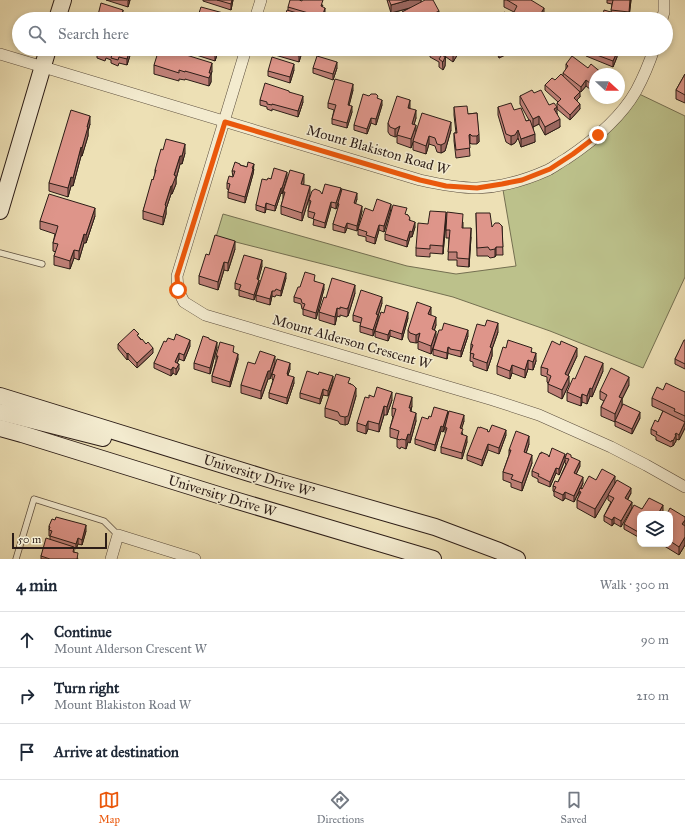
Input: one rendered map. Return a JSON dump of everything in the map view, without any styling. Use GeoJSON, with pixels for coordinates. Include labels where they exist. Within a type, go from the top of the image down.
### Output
{"type":"FeatureCollection","features":[{"type":"Feature","properties":{"kind":"main road"},"geometry":{"type":"LineString","coordinates":[[59,12],[63,0]]}},
{"type":"Feature","properties":{"kind":"main road"},"geometry":{"type":"LineString","coordinates":[[0,211],[46,56]]}},
{"type":"Feature","properties":{"kind":"main road"},"geometry":{"type":"LineString","coordinates":[[0,386],[44,409]]}},
{"type":"Feature","properties":{"kind":"main road","name":"University Drive W'"},"geometry":{"type":"LineString","coordinates":[[0,396],[275,481],[435,527],[517,559]]}},
{"type":"Feature","properties":{"kind":"main road"},"geometry":{"type":"LineString","coordinates":[[0,412],[275,481]]}},
{"type":"Feature","properties":{"kind":"main road","name":"University Drive W"},"geometry":{"type":"LineString","coordinates":[[4,430],[434,559]]}},
{"type":"Feature","properties":{"kind":"street"},"geometry":{"type":"LineString","coordinates":[[258,12],[261,0]]}},
{"type":"Feature","properties":{"kind":"street"},"geometry":{"type":"LineString","coordinates":[[664,0],[664,12]]}},
{"type":"Feature","properties":{"kind":"street","name":"Mount Blakiston Road W"},"geometry":{"type":"LineString","coordinates":[[0,54],[426,182],[446,186],[477,188],[522,180],[550,169],[573,154],[598,135],[620,114],[635,92],[652,56]]}},
{"type":"Feature","properties":{"kind":"street","name":"Mount Alderson Crescent W"},"geometry":{"type":"LineString","coordinates":[[244,56],[177,276],[178,290],[184,302],[205,315],[539,415],[611,447],[684,484]]}},
{"type":"Feature","properties":{"kind":"street"},"geometry":{"type":"LineString","coordinates":[[111,559],[118,535],[195,559]]}},
{"type":"Feature","properties":{"kind":"lane"},"geometry":{"type":"LineString","coordinates":[[0,253],[42,264]]}},
{"type":"Feature","properties":{"kind":"lane"},"geometry":{"type":"LineString","coordinates":[[16,559],[34,500],[104,521],[118,535]]}},
{"type":"Feature","properties":{"kind":"green space"},"geometry":{"type":"Polygon","coordinates":[[[635,92],[685,116],[685,277],[643,368],[550,331],[453,297],[216,237],[223,214],[407,266],[456,274],[516,266],[502,184],[573,154],[623,104],[625,104],[625,102],[635,92]]]}},
{"type":"Feature","properties":{"kind":"building"},"geometry":{"type":"Polygon","coordinates":[[[217,0],[232,0],[231,4],[217,0]]]}},
{"type":"Feature","properties":{"kind":"building"},"geometry":{"type":"Polygon","coordinates":[[[290,0],[323,0],[321,6],[325,8],[324,12],[305,12],[288,7],[290,0]]]}},
{"type":"Feature","properties":{"kind":"building"},"geometry":{"type":"Polygon","coordinates":[[[389,0],[409,0],[391,5],[389,0]]]}},
{"type":"Feature","properties":{"kind":"building"},"geometry":{"type":"Polygon","coordinates":[[[425,0],[433,0],[439,11],[437,12],[402,12],[425,0]]]}},
{"type":"Feature","properties":{"kind":"building"},"geometry":{"type":"Polygon","coordinates":[[[507,0],[531,0],[544,8],[542,12],[514,12],[517,6],[507,0]]]}},
{"type":"Feature","properties":{"kind":"building"},"geometry":{"type":"Polygon","coordinates":[[[613,0],[630,0],[629,12],[611,10],[613,0]]]}},
{"type":"Feature","properties":{"kind":"building"},"geometry":{"type":"Polygon","coordinates":[[[101,3],[123,10],[122,12],[99,12],[101,3]]]}},
{"type":"Feature","properties":{"kind":"building"},"geometry":{"type":"Polygon","coordinates":[[[201,7],[220,12],[199,12],[201,7]]]}},
{"type":"Feature","properties":{"kind":"building"},"geometry":{"type":"Polygon","coordinates":[[[112,56],[128,56],[127,59],[119,57],[118,60],[111,58],[112,56]]]}},
{"type":"Feature","properties":{"kind":"building"},"geometry":{"type":"Polygon","coordinates":[[[157,56],[190,56],[212,63],[209,78],[179,70],[179,73],[154,65],[157,56]]]}},
{"type":"Feature","properties":{"kind":"building"},"geometry":{"type":"Polygon","coordinates":[[[317,56],[337,62],[333,74],[313,68],[317,56]]]}},
{"type":"Feature","properties":{"kind":"building"},"geometry":{"type":"Polygon","coordinates":[[[441,56],[445,57],[443,62],[439,59],[441,56]]]}},
{"type":"Feature","properties":{"kind":"building"},"geometry":{"type":"Polygon","coordinates":[[[572,56],[588,68],[591,64],[596,68],[589,68],[589,82],[586,80],[581,87],[563,73],[568,66],[566,64],[572,56]]]}},
{"type":"Feature","properties":{"kind":"building"},"geometry":{"type":"Polygon","coordinates":[[[600,56],[615,56],[613,61],[600,56]]]}},
{"type":"Feature","properties":{"kind":"building"},"geometry":{"type":"Polygon","coordinates":[[[272,57],[294,64],[290,77],[268,71],[272,57]]]}},
{"type":"Feature","properties":{"kind":"building"},"geometry":{"type":"Polygon","coordinates":[[[561,74],[580,92],[574,98],[580,104],[570,115],[557,103],[561,99],[545,85],[552,78],[555,80],[561,74]]]}},
{"type":"Feature","properties":{"kind":"building"},"geometry":{"type":"Polygon","coordinates":[[[685,74],[685,95],[676,90],[685,74]]]}},
{"type":"Feature","properties":{"kind":"building"},"geometry":{"type":"Polygon","coordinates":[[[335,79],[353,84],[348,105],[352,106],[347,123],[332,119],[336,105],[328,103],[335,79]]]}},
{"type":"Feature","properties":{"kind":"building"},"geometry":{"type":"Polygon","coordinates":[[[265,83],[303,96],[298,111],[267,104],[267,102],[260,100],[265,83]]]}},
{"type":"Feature","properties":{"kind":"building"},"geometry":{"type":"Polygon","coordinates":[[[532,90],[534,93],[541,90],[549,105],[554,103],[557,107],[554,109],[560,119],[545,127],[539,116],[533,119],[520,96],[532,90]]]}},
{"type":"Feature","properties":{"kind":"building"},"geometry":{"type":"Polygon","coordinates":[[[363,94],[369,96],[371,94],[376,94],[378,96],[377,98],[382,100],[376,119],[371,118],[367,129],[354,125],[363,94]]]}},
{"type":"Feature","properties":{"kind":"building"},"geometry":{"type":"Polygon","coordinates":[[[397,96],[410,100],[408,108],[416,110],[412,124],[416,125],[411,139],[397,135],[400,126],[395,129],[390,127],[388,123],[397,96]]]}},
{"type":"Feature","properties":{"kind":"building"},"geometry":{"type":"Polygon","coordinates":[[[511,103],[514,110],[521,108],[526,121],[530,120],[535,134],[521,139],[518,130],[515,135],[511,136],[506,134],[498,107],[511,103]]]}},
{"type":"Feature","properties":{"kind":"building"},"geometry":{"type":"Polygon","coordinates":[[[467,106],[468,114],[477,113],[479,134],[477,136],[469,135],[470,148],[456,150],[454,133],[457,133],[454,107],[467,106]]]}},
{"type":"Feature","properties":{"kind":"building"},"geometry":{"type":"Polygon","coordinates":[[[71,110],[90,116],[73,178],[71,177],[68,188],[49,183],[71,110]]]}},
{"type":"Feature","properties":{"kind":"building"},"geometry":{"type":"Polygon","coordinates":[[[422,113],[451,122],[445,143],[441,145],[437,144],[435,138],[429,136],[426,146],[413,141],[422,113]]]}},
{"type":"Feature","properties":{"kind":"building"},"geometry":{"type":"Polygon","coordinates":[[[166,139],[185,144],[174,175],[176,176],[171,186],[163,217],[143,211],[161,149],[163,150],[166,139]]]}},
{"type":"Feature","properties":{"kind":"building"},"geometry":{"type":"Polygon","coordinates":[[[235,162],[247,167],[248,162],[254,164],[245,197],[228,192],[230,184],[227,183],[229,176],[233,177],[235,171],[232,171],[235,162]]]}},
{"type":"Feature","properties":{"kind":"building"},"geometry":{"type":"Polygon","coordinates":[[[274,168],[287,172],[275,206],[266,203],[265,208],[256,205],[262,179],[271,179],[274,168]]]}},
{"type":"Feature","properties":{"kind":"building"},"geometry":{"type":"Polygon","coordinates":[[[290,170],[304,174],[301,184],[310,186],[302,213],[281,206],[285,192],[283,192],[290,170]]]}},
{"type":"Feature","properties":{"kind":"building"},"geometry":{"type":"Polygon","coordinates":[[[325,184],[341,188],[336,203],[331,202],[325,223],[313,219],[315,213],[308,211],[312,191],[315,189],[320,191],[322,194],[325,184]]]}},
{"type":"Feature","properties":{"kind":"building"},"geometry":{"type":"Polygon","coordinates":[[[342,189],[357,193],[354,203],[362,206],[357,226],[347,223],[345,228],[333,224],[342,189]]]}},
{"type":"Feature","properties":{"kind":"building"},"geometry":{"type":"Polygon","coordinates":[[[49,194],[95,208],[86,235],[84,234],[79,251],[74,250],[70,261],[54,256],[58,244],[53,243],[58,226],[40,221],[49,194]]]}},
{"type":"Feature","properties":{"kind":"building"},"geometry":{"type":"Polygon","coordinates":[[[377,199],[391,204],[384,226],[379,225],[375,238],[366,235],[367,232],[358,229],[365,208],[373,211],[377,199]]]}},
{"type":"Feature","properties":{"kind":"building"},"geometry":{"type":"Polygon","coordinates":[[[393,205],[407,208],[405,214],[410,218],[409,220],[415,222],[407,241],[385,234],[393,205]]]}},
{"type":"Feature","properties":{"kind":"building"},"geometry":{"type":"Polygon","coordinates":[[[430,211],[446,212],[443,246],[430,245],[430,249],[416,248],[418,223],[428,224],[430,211]]]}},
{"type":"Feature","properties":{"kind":"building"},"geometry":{"type":"Polygon","coordinates":[[[447,212],[463,214],[462,228],[471,228],[469,259],[457,258],[457,252],[448,252],[450,230],[446,230],[447,212]]]}},
{"type":"Feature","properties":{"kind":"building"},"geometry":{"type":"Polygon","coordinates":[[[476,213],[490,213],[492,227],[495,223],[499,223],[502,226],[503,247],[496,247],[495,249],[490,250],[488,247],[477,248],[476,213]]]}},
{"type":"Feature","properties":{"kind":"building"},"geometry":{"type":"Polygon","coordinates":[[[215,235],[235,241],[228,263],[224,262],[218,282],[199,276],[206,254],[209,255],[215,235]]]}},
{"type":"Feature","properties":{"kind":"building"},"geometry":{"type":"Polygon","coordinates":[[[244,255],[262,260],[257,279],[259,280],[254,295],[239,290],[241,285],[235,283],[244,255]]]}},
{"type":"Feature","properties":{"kind":"building"},"geometry":{"type":"Polygon","coordinates":[[[265,267],[286,273],[281,291],[276,289],[275,291],[272,291],[270,299],[256,295],[265,267]]]}},
{"type":"Feature","properties":{"kind":"building"},"geometry":{"type":"Polygon","coordinates":[[[305,272],[315,275],[314,281],[324,284],[316,313],[303,309],[305,304],[302,303],[301,299],[294,297],[298,287],[300,287],[305,272]]]}},
{"type":"Feature","properties":{"kind":"building"},"geometry":{"type":"Polygon","coordinates":[[[332,278],[355,285],[348,308],[337,308],[335,317],[319,312],[324,297],[326,298],[332,278]]]}},
{"type":"Feature","properties":{"kind":"building"},"geometry":{"type":"Polygon","coordinates":[[[361,290],[382,297],[376,314],[378,315],[373,330],[360,326],[362,318],[353,315],[361,290]]]}},
{"type":"Feature","properties":{"kind":"building"},"geometry":{"type":"Polygon","coordinates":[[[417,302],[431,307],[428,314],[436,317],[432,329],[436,331],[431,346],[418,341],[420,333],[416,335],[410,333],[408,330],[417,302]]]}},
{"type":"Feature","properties":{"kind":"building"},"geometry":{"type":"Polygon","coordinates":[[[386,305],[408,312],[402,334],[390,330],[388,335],[375,331],[381,312],[384,313],[386,305]]]}},
{"type":"Feature","properties":{"kind":"building"},"geometry":{"type":"Polygon","coordinates":[[[487,320],[498,323],[490,347],[492,348],[487,363],[473,358],[474,354],[470,353],[477,324],[485,326],[487,320]]]}},
{"type":"Feature","properties":{"kind":"building"},"geometry":{"type":"Polygon","coordinates":[[[444,323],[468,330],[461,351],[450,349],[448,347],[447,353],[433,349],[439,330],[442,330],[444,323]]]}},
{"type":"Feature","properties":{"kind":"building"},"geometry":{"type":"Polygon","coordinates":[[[134,329],[139,334],[137,335],[141,340],[142,339],[146,344],[148,342],[153,348],[137,363],[118,344],[134,329]]]}},
{"type":"Feature","properties":{"kind":"building"},"geometry":{"type":"Polygon","coordinates":[[[176,334],[190,340],[184,355],[179,353],[175,362],[179,364],[176,369],[173,367],[171,370],[154,363],[164,341],[166,342],[168,338],[174,340],[176,334]]]}},
{"type":"Feature","properties":{"kind":"building"},"geometry":{"type":"Polygon","coordinates":[[[203,336],[217,342],[210,368],[194,363],[203,336]]]}},
{"type":"Feature","properties":{"kind":"building"},"geometry":{"type":"Polygon","coordinates":[[[508,340],[532,348],[531,352],[536,353],[533,362],[528,360],[525,370],[512,365],[510,371],[497,366],[503,347],[506,348],[508,340]]]}},
{"type":"Feature","properties":{"kind":"building"},"geometry":{"type":"Polygon","coordinates":[[[685,340],[685,364],[675,359],[685,340]]]}},
{"type":"Feature","properties":{"kind":"building"},"geometry":{"type":"Polygon","coordinates":[[[552,341],[560,345],[561,341],[577,348],[565,374],[569,376],[562,390],[548,384],[551,376],[547,374],[548,369],[541,367],[552,341]]]}},
{"type":"Feature","properties":{"kind":"building"},"geometry":{"type":"Polygon","coordinates":[[[220,342],[234,346],[233,352],[238,354],[230,382],[212,376],[218,356],[216,356],[220,342]]]}},
{"type":"Feature","properties":{"kind":"building"},"geometry":{"type":"Polygon","coordinates":[[[260,351],[275,356],[261,391],[241,385],[248,362],[255,364],[260,351]]]}},
{"type":"Feature","properties":{"kind":"building"},"geometry":{"type":"Polygon","coordinates":[[[585,356],[603,363],[592,389],[590,388],[587,396],[582,394],[581,398],[567,392],[573,378],[575,379],[585,356]]]}},
{"type":"Feature","properties":{"kind":"building"},"geometry":{"type":"Polygon","coordinates":[[[277,359],[290,363],[287,375],[294,377],[287,398],[269,393],[275,375],[272,374],[277,359]]]}},
{"type":"Feature","properties":{"kind":"building"},"geometry":{"type":"Polygon","coordinates":[[[611,368],[629,377],[619,397],[622,398],[615,414],[601,407],[607,395],[600,391],[611,368]]]}},
{"type":"Feature","properties":{"kind":"building"},"geometry":{"type":"Polygon","coordinates":[[[307,371],[318,375],[319,372],[333,376],[328,391],[323,389],[320,399],[300,393],[307,371]]]}},
{"type":"Feature","properties":{"kind":"building"},"geometry":{"type":"Polygon","coordinates":[[[336,374],[350,378],[348,383],[356,388],[348,416],[345,417],[340,416],[338,412],[325,408],[336,374]]]}},
{"type":"Feature","properties":{"kind":"building"},"geometry":{"type":"Polygon","coordinates":[[[666,383],[685,392],[685,416],[674,411],[675,409],[652,398],[657,387],[663,390],[666,383]]]}},
{"type":"Feature","properties":{"kind":"building"},"geometry":{"type":"Polygon","coordinates":[[[377,387],[392,392],[387,407],[384,406],[379,424],[368,421],[366,426],[357,423],[365,397],[369,398],[369,395],[374,397],[377,387]]]}},
{"type":"Feature","properties":{"kind":"building"},"geometry":{"type":"Polygon","coordinates":[[[396,393],[412,397],[409,408],[411,408],[410,411],[416,413],[410,435],[408,434],[406,440],[397,439],[399,431],[390,428],[396,409],[392,408],[396,393]]]}},
{"type":"Feature","properties":{"kind":"building"},"geometry":{"type":"Polygon","coordinates":[[[623,404],[640,412],[632,429],[615,421],[623,404]]]}},
{"type":"Feature","properties":{"kind":"building"},"geometry":{"type":"Polygon","coordinates":[[[434,407],[448,411],[435,445],[415,439],[422,417],[428,419],[429,416],[431,417],[434,407]]]}},
{"type":"Feature","properties":{"kind":"building"},"geometry":{"type":"Polygon","coordinates":[[[449,411],[464,415],[460,428],[463,429],[461,434],[467,436],[462,453],[441,447],[447,428],[445,427],[449,411]]]}},
{"type":"Feature","properties":{"kind":"building"},"geometry":{"type":"Polygon","coordinates":[[[663,411],[685,422],[679,435],[676,433],[673,441],[672,440],[671,442],[656,434],[657,432],[651,429],[655,420],[658,422],[663,411]]]}},
{"type":"Feature","properties":{"kind":"building"},"geometry":{"type":"Polygon","coordinates":[[[492,425],[506,430],[499,448],[488,444],[482,460],[467,455],[478,427],[488,430],[487,431],[489,432],[492,425]]]}},
{"type":"Feature","properties":{"kind":"building"},"geometry":{"type":"Polygon","coordinates":[[[516,431],[529,436],[524,452],[532,455],[522,483],[511,479],[513,475],[503,472],[516,431]]]}},
{"type":"Feature","properties":{"kind":"building"},"geometry":{"type":"Polygon","coordinates":[[[552,448],[565,454],[559,469],[556,468],[550,482],[532,471],[540,453],[541,454],[541,452],[548,455],[549,457],[552,448]]]}},
{"type":"Feature","properties":{"kind":"building"},"geometry":{"type":"Polygon","coordinates":[[[567,453],[571,455],[571,457],[580,461],[574,473],[583,477],[574,496],[565,492],[563,495],[554,491],[556,487],[553,486],[555,481],[558,482],[569,459],[565,458],[567,453]]]}},
{"type":"Feature","properties":{"kind":"building"},"geometry":{"type":"Polygon","coordinates":[[[602,469],[615,476],[595,509],[577,500],[581,492],[579,491],[580,488],[582,489],[589,476],[596,480],[602,469]]]}},
{"type":"Feature","properties":{"kind":"building"},"geometry":{"type":"Polygon","coordinates":[[[617,480],[631,488],[625,498],[632,502],[621,521],[614,517],[612,520],[604,516],[614,498],[608,495],[617,480]]]}},
{"type":"Feature","properties":{"kind":"building"},"geometry":{"type":"Polygon","coordinates":[[[649,498],[663,505],[660,511],[637,511],[637,531],[624,524],[634,505],[642,509],[649,498]]]}},
{"type":"Feature","properties":{"kind":"building"},"geometry":{"type":"Polygon","coordinates":[[[670,508],[685,517],[682,524],[685,526],[685,537],[679,547],[673,543],[673,511],[668,511],[670,508]]]}},
{"type":"Feature","properties":{"kind":"building"},"geometry":{"type":"Polygon","coordinates":[[[56,517],[86,525],[82,540],[78,538],[76,544],[50,536],[52,531],[49,530],[49,526],[52,519],[55,520],[56,517]]]}},
{"type":"Feature","properties":{"kind":"building"},"geometry":{"type":"Polygon","coordinates":[[[46,538],[74,547],[73,552],[78,553],[77,559],[50,559],[41,556],[46,538]]]}},
{"type":"Feature","properties":{"kind":"route"},"geometry":{"type":"LineString","coordinates":[[178,290],[177,276],[225,122],[420,180],[446,186],[477,188],[522,180],[550,169],[598,135]]}}]}
